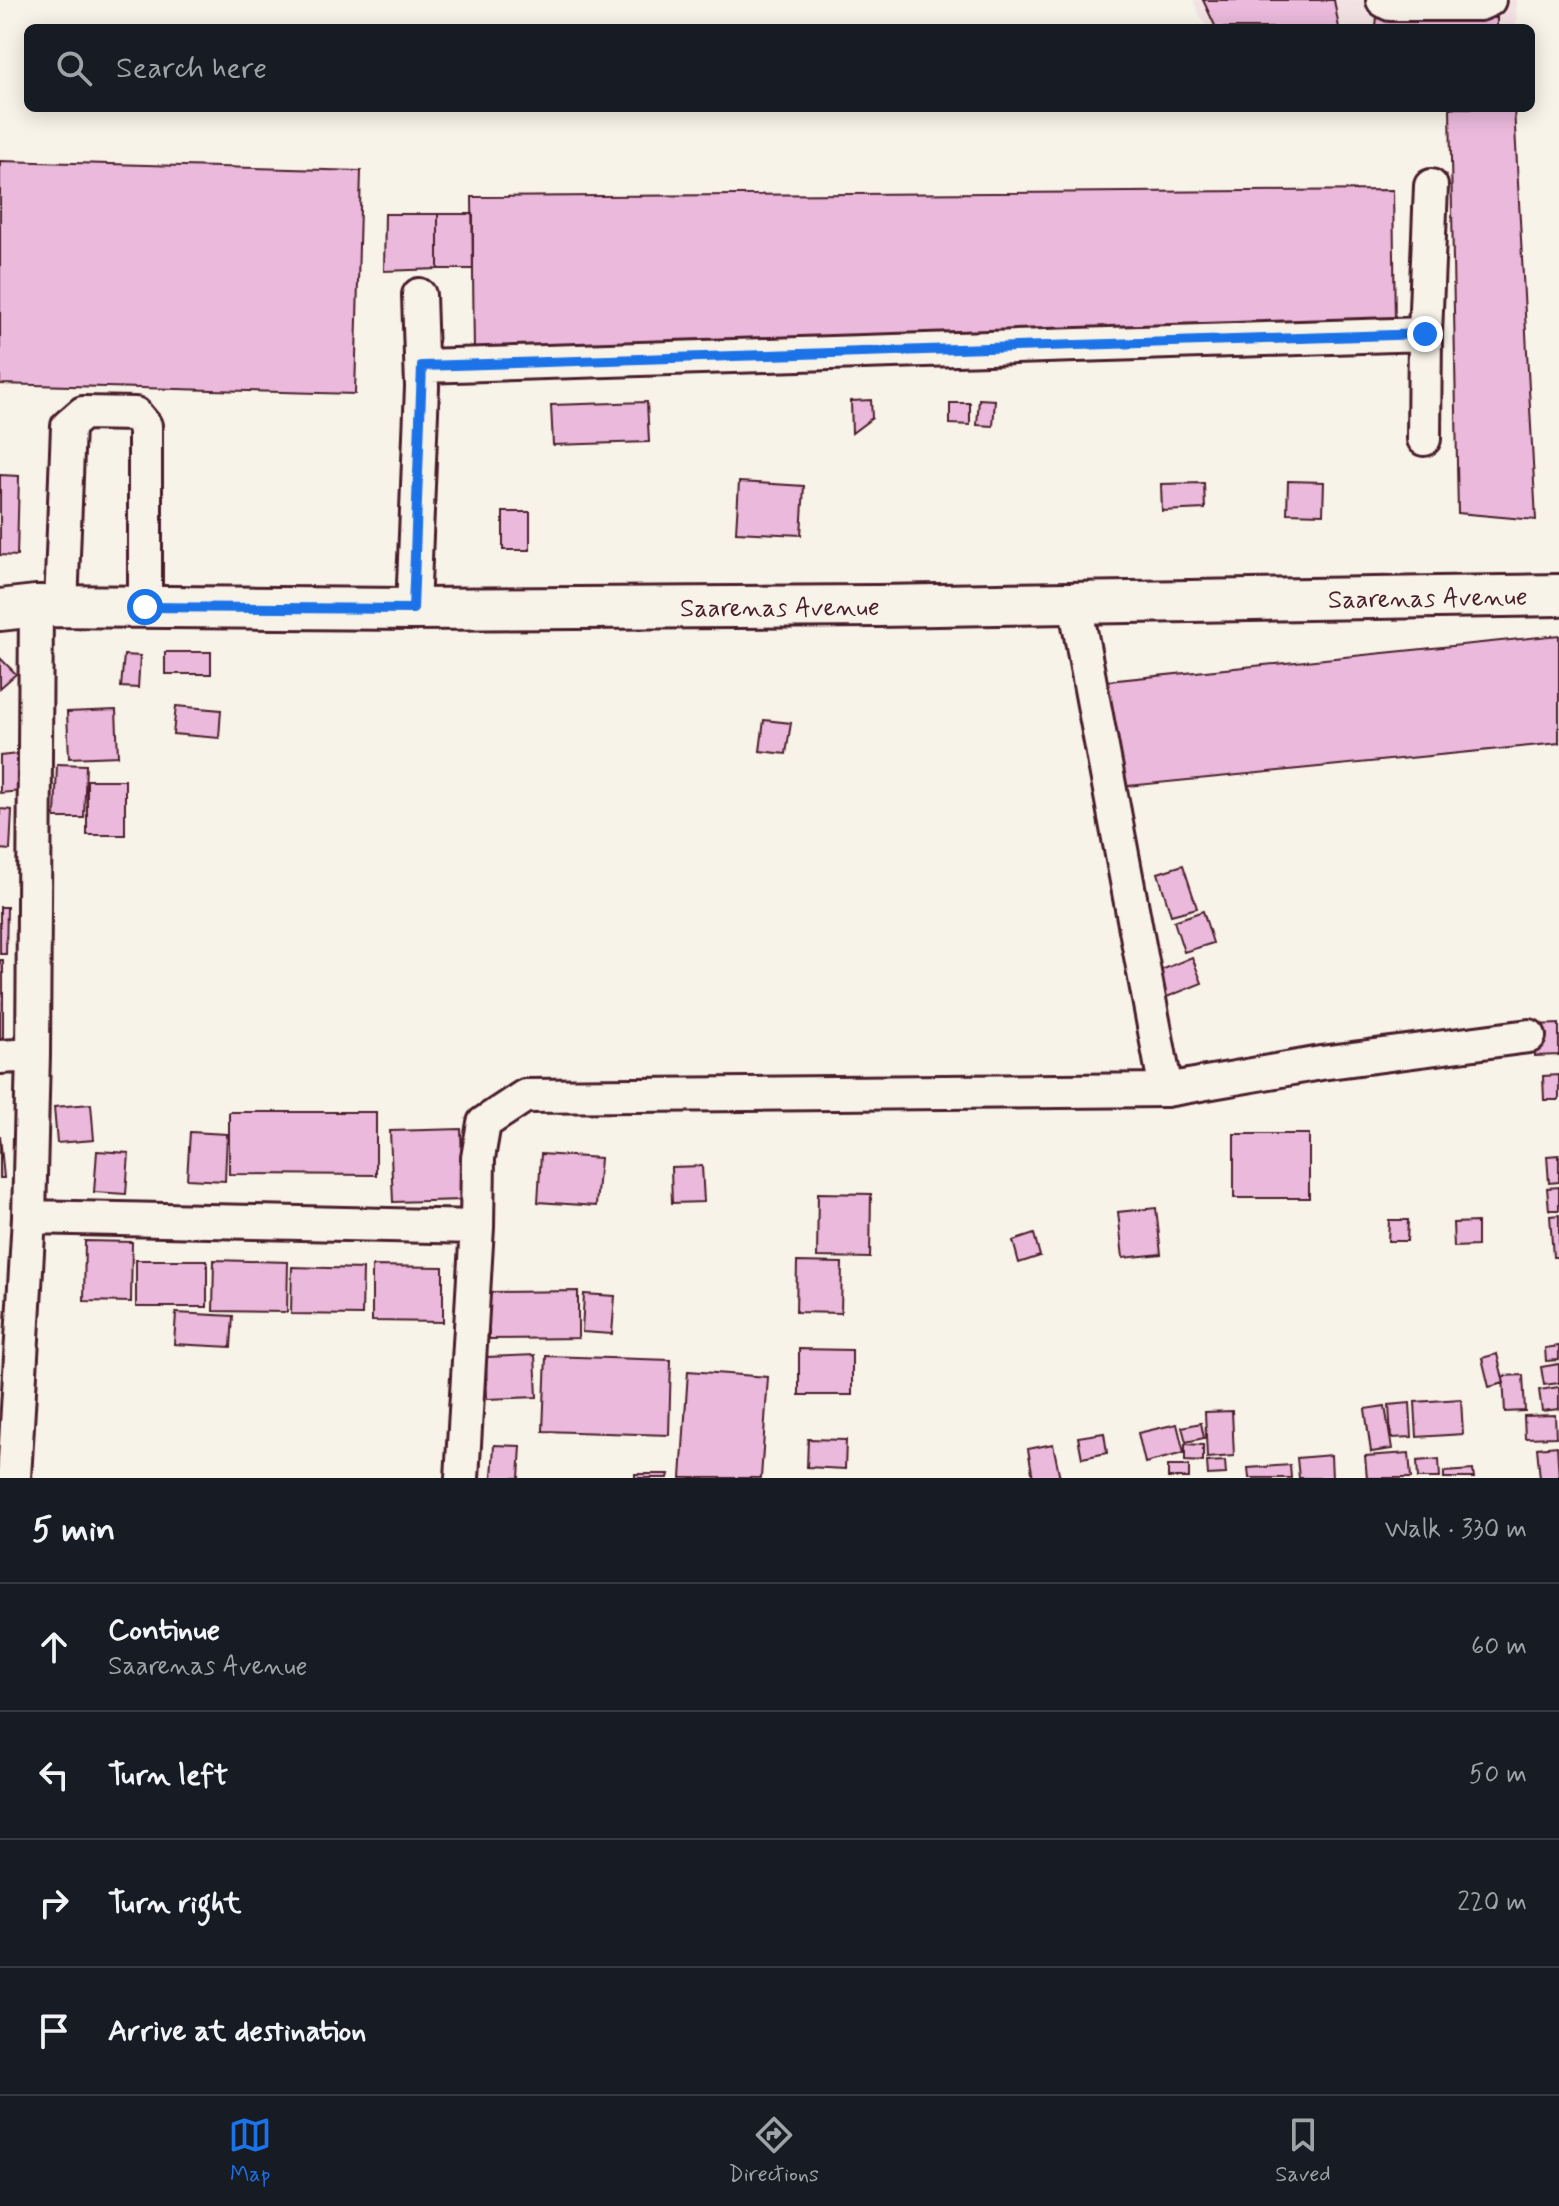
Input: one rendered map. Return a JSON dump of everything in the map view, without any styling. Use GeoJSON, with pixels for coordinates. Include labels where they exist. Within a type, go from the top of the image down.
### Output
{"type":"FeatureCollection","features":[{"type":"Feature","properties":{"kind":"main road","name":"Saarenas Avenue"},"geometry":{"type":"LineString","coordinates":[[32,607],[413,609],[1559,595]]}},
{"type":"Feature","properties":{"kind":"street"},"geometry":{"type":"LineString","coordinates":[[1383,0],[1390,4],[1480,4],[1489,0]]}},
{"type":"Feature","properties":{"kind":"street"},"geometry":{"type":"LineString","coordinates":[[1424,439],[1431,186]]}},
{"type":"Feature","properties":{"kind":"street"},"geometry":{"type":"LineString","coordinates":[[413,609],[422,366],[419,295]]}},
{"type":"Feature","properties":{"kind":"street"},"geometry":{"type":"LineString","coordinates":[[422,366],[1425,334]]}},
{"type":"Feature","properties":{"kind":"street"},"geometry":{"type":"LineString","coordinates":[[14,1478],[29,1217],[33,1055],[32,607],[68,426],[83,413],[135,414],[145,426],[145,607]]}},
{"type":"Feature","properties":{"kind":"street"},"geometry":{"type":"LineString","coordinates":[[1075,603],[1166,1090]]}},
{"type":"Feature","properties":{"kind":"street"},"geometry":{"type":"LineString","coordinates":[[462,1478],[477,1227],[478,1158],[484,1123],[525,1096],[1166,1090],[1321,1063],[1529,1036]]}},
{"type":"Feature","properties":{"kind":"street"},"geometry":{"type":"LineString","coordinates":[[0,1057],[33,1055]]}},
{"type":"Feature","properties":{"kind":"street"},"geometry":{"type":"LineString","coordinates":[[29,1217],[477,1227]]}},
{"type":"Feature","properties":{"kind":"shaded area"},"geometry":{"type":"Polygon","coordinates":[[[1193,0],[1516,0],[1517,24],[1204,24],[1193,0]]]}},
{"type":"Feature","properties":{"kind":"building"},"geometry":{"type":"Polygon","coordinates":[[[1203,0],[1334,0],[1338,24],[1214,24],[1203,0]]]}},
{"type":"Feature","properties":{"kind":"building"},"geometry":{"type":"Polygon","coordinates":[[[1377,15],[1497,18],[1497,24],[1376,24],[1377,15]]]}},
{"type":"Feature","properties":{"kind":"building"},"geometry":{"type":"Polygon","coordinates":[[[1450,112],[1514,112],[1536,520],[1458,513],[1450,112]]]}},
{"type":"Feature","properties":{"kind":"building"},"geometry":{"type":"Polygon","coordinates":[[[0,161],[361,171],[355,394],[0,384],[0,161]]]}},
{"type":"Feature","properties":{"kind":"building"},"geometry":{"type":"Polygon","coordinates":[[[1393,190],[1395,321],[474,350],[472,197],[1393,190]]]}},
{"type":"Feature","properties":{"kind":"building"},"geometry":{"type":"Polygon","coordinates":[[[385,214],[438,214],[438,269],[384,271],[385,214]]]}},
{"type":"Feature","properties":{"kind":"building"},"geometry":{"type":"Polygon","coordinates":[[[438,214],[473,214],[473,269],[438,269],[438,214]]]}},
{"type":"Feature","properties":{"kind":"building"},"geometry":{"type":"Polygon","coordinates":[[[979,399],[995,400],[993,426],[977,425],[979,399]]]}},
{"type":"Feature","properties":{"kind":"building"},"geometry":{"type":"Polygon","coordinates":[[[871,400],[872,418],[852,433],[851,401],[871,400]]]}},
{"type":"Feature","properties":{"kind":"building"},"geometry":{"type":"Polygon","coordinates":[[[647,402],[649,442],[553,445],[551,405],[647,402]]]}},
{"type":"Feature","properties":{"kind":"building"},"geometry":{"type":"Polygon","coordinates":[[[950,403],[970,403],[970,425],[950,424],[950,403]]]}},
{"type":"Feature","properties":{"kind":"building"},"geometry":{"type":"Polygon","coordinates":[[[0,475],[19,476],[17,556],[0,555],[0,475]]]}},
{"type":"Feature","properties":{"kind":"building"},"geometry":{"type":"Polygon","coordinates":[[[1288,481],[1324,482],[1323,514],[1287,513],[1288,481]]]}},
{"type":"Feature","properties":{"kind":"building"},"geometry":{"type":"Polygon","coordinates":[[[739,482],[804,486],[801,535],[736,532],[739,482]]]}},
{"type":"Feature","properties":{"kind":"building"},"geometry":{"type":"Polygon","coordinates":[[[1204,483],[1205,509],[1162,511],[1161,484],[1204,483]]]}},
{"type":"Feature","properties":{"kind":"building"},"geometry":{"type":"Polygon","coordinates":[[[503,512],[530,512],[530,550],[503,550],[503,512]]]}},
{"type":"Feature","properties":{"kind":"building"},"geometry":{"type":"Polygon","coordinates":[[[1559,635],[1559,743],[1118,787],[1108,681],[1559,635]]]}},
{"type":"Feature","properties":{"kind":"building"},"geometry":{"type":"Polygon","coordinates":[[[165,652],[211,652],[211,674],[165,674],[165,652]]]}},
{"type":"Feature","properties":{"kind":"building"},"geometry":{"type":"Polygon","coordinates":[[[124,655],[140,656],[138,688],[121,687],[124,655]]]}},
{"type":"Feature","properties":{"kind":"building"},"geometry":{"type":"Polygon","coordinates":[[[0,658],[16,674],[0,688],[0,658]]]}},
{"type":"Feature","properties":{"kind":"building"},"geometry":{"type":"Polygon","coordinates":[[[176,706],[221,710],[219,738],[173,734],[176,706]]]}},
{"type":"Feature","properties":{"kind":"building"},"geometry":{"type":"Polygon","coordinates":[[[116,710],[118,756],[69,758],[67,712],[116,710]]]}},
{"type":"Feature","properties":{"kind":"building"},"geometry":{"type":"Polygon","coordinates":[[[764,720],[791,723],[786,754],[760,751],[764,720]]]}},
{"type":"Feature","properties":{"kind":"building"},"geometry":{"type":"Polygon","coordinates":[[[17,754],[21,791],[0,793],[0,756],[17,754]]]}},
{"type":"Feature","properties":{"kind":"building"},"geometry":{"type":"Polygon","coordinates":[[[57,764],[86,765],[84,818],[55,818],[57,764]]]}},
{"type":"Feature","properties":{"kind":"building"},"geometry":{"type":"Polygon","coordinates":[[[87,780],[125,780],[125,835],[87,835],[87,780]]]}},
{"type":"Feature","properties":{"kind":"building"},"geometry":{"type":"Polygon","coordinates":[[[0,809],[12,810],[10,850],[0,849],[0,809]]]}},
{"type":"Feature","properties":{"kind":"building"},"geometry":{"type":"Polygon","coordinates":[[[1183,865],[1197,908],[1171,915],[1158,873],[1183,865]]]}},
{"type":"Feature","properties":{"kind":"building"},"geometry":{"type":"Polygon","coordinates":[[[0,907],[7,907],[6,954],[0,954],[0,907]]]}},
{"type":"Feature","properties":{"kind":"building"},"geometry":{"type":"Polygon","coordinates":[[[1203,911],[1213,943],[1184,952],[1174,921],[1203,911]]]}},
{"type":"Feature","properties":{"kind":"building"},"geometry":{"type":"Polygon","coordinates":[[[1192,957],[1202,983],[1162,999],[1152,974],[1192,957]]]}},
{"type":"Feature","properties":{"kind":"building"},"geometry":{"type":"Polygon","coordinates":[[[0,960],[3,960],[3,1042],[0,1042],[0,960]]]}},
{"type":"Feature","properties":{"kind":"building"},"geometry":{"type":"Polygon","coordinates":[[[1559,1024],[1559,1055],[1535,1056],[1533,1025],[1559,1024]]]}},
{"type":"Feature","properties":{"kind":"building"},"geometry":{"type":"Polygon","coordinates":[[[1559,1075],[1559,1100],[1544,1100],[1543,1076],[1559,1075]]]}},
{"type":"Feature","properties":{"kind":"building"},"geometry":{"type":"Polygon","coordinates":[[[91,1104],[94,1140],[57,1143],[54,1107],[91,1104]]]}},
{"type":"Feature","properties":{"kind":"building"},"geometry":{"type":"Polygon","coordinates":[[[229,1112],[376,1112],[376,1175],[229,1174],[229,1112]]]}},
{"type":"Feature","properties":{"kind":"building"},"geometry":{"type":"Polygon","coordinates":[[[461,1129],[463,1200],[393,1202],[390,1131],[461,1129]]]}},
{"type":"Feature","properties":{"kind":"building"},"geometry":{"type":"Polygon","coordinates":[[[190,1132],[227,1134],[225,1181],[187,1179],[190,1132]]]}},
{"type":"Feature","properties":{"kind":"building"},"geometry":{"type":"Polygon","coordinates":[[[1234,1134],[1309,1134],[1309,1198],[1234,1198],[1234,1134]]]}},
{"type":"Feature","properties":{"kind":"building"},"geometry":{"type":"Polygon","coordinates":[[[0,1135],[4,1178],[0,1178],[0,1135]]]}},
{"type":"Feature","properties":{"kind":"building"},"geometry":{"type":"Polygon","coordinates":[[[97,1151],[129,1153],[126,1194],[94,1192],[97,1151]]]}},
{"type":"Feature","properties":{"kind":"building"},"geometry":{"type":"Polygon","coordinates":[[[541,1154],[600,1158],[596,1206],[538,1202],[541,1154]]]}},
{"type":"Feature","properties":{"kind":"building"},"geometry":{"type":"Polygon","coordinates":[[[1559,1155],[1559,1182],[1549,1183],[1547,1156],[1559,1155]]]}},
{"type":"Feature","properties":{"kind":"building"},"geometry":{"type":"Polygon","coordinates":[[[702,1166],[704,1202],[672,1203],[671,1167],[702,1166]]]}},
{"type":"Feature","properties":{"kind":"building"},"geometry":{"type":"Polygon","coordinates":[[[1559,1187],[1559,1210],[1549,1210],[1547,1188],[1559,1187]]]}},
{"type":"Feature","properties":{"kind":"building"},"geometry":{"type":"Polygon","coordinates":[[[818,1193],[871,1194],[870,1258],[817,1257],[818,1193]]]}},
{"type":"Feature","properties":{"kind":"building"},"geometry":{"type":"Polygon","coordinates":[[[1156,1208],[1161,1254],[1123,1258],[1118,1212],[1156,1208]]]}},
{"type":"Feature","properties":{"kind":"building"},"geometry":{"type":"Polygon","coordinates":[[[1559,1215],[1559,1257],[1553,1257],[1550,1216],[1559,1215]]]}},
{"type":"Feature","properties":{"kind":"building"},"geometry":{"type":"Polygon","coordinates":[[[1389,1220],[1408,1220],[1407,1241],[1388,1241],[1389,1220]]]}},
{"type":"Feature","properties":{"kind":"building"},"geometry":{"type":"Polygon","coordinates":[[[1477,1222],[1477,1246],[1454,1247],[1453,1223],[1477,1222]]]}},
{"type":"Feature","properties":{"kind":"building"},"geometry":{"type":"Polygon","coordinates":[[[1034,1234],[1040,1256],[1019,1263],[1013,1241],[1034,1234]]]}},
{"type":"Feature","properties":{"kind":"building"},"geometry":{"type":"Polygon","coordinates":[[[85,1241],[132,1242],[131,1302],[84,1301],[85,1241]]]}},
{"type":"Feature","properties":{"kind":"building"},"geometry":{"type":"Polygon","coordinates":[[[136,1260],[207,1260],[207,1307],[136,1307],[136,1260]]]}},
{"type":"Feature","properties":{"kind":"building"},"geometry":{"type":"Polygon","coordinates":[[[214,1260],[288,1262],[287,1312],[213,1311],[214,1260]]]}},
{"type":"Feature","properties":{"kind":"building"},"geometry":{"type":"Polygon","coordinates":[[[797,1262],[842,1263],[841,1313],[796,1312],[797,1262]]]}},
{"type":"Feature","properties":{"kind":"building"},"geometry":{"type":"Polygon","coordinates":[[[372,1266],[443,1267],[443,1322],[372,1321],[372,1266]]]}},
{"type":"Feature","properties":{"kind":"building"},"geometry":{"type":"Polygon","coordinates":[[[292,1267],[363,1269],[362,1315],[291,1314],[292,1267]]]}},
{"type":"Feature","properties":{"kind":"building"},"geometry":{"type":"Polygon","coordinates":[[[578,1291],[578,1338],[489,1339],[489,1292],[578,1291]]]}},
{"type":"Feature","properties":{"kind":"building"},"geometry":{"type":"Polygon","coordinates":[[[584,1294],[615,1296],[612,1334],[582,1332],[584,1294]]]}},
{"type":"Feature","properties":{"kind":"building"},"geometry":{"type":"Polygon","coordinates":[[[176,1313],[233,1316],[231,1347],[174,1344],[176,1313]]]}},
{"type":"Feature","properties":{"kind":"building"},"geometry":{"type":"Polygon","coordinates":[[[1559,1346],[1559,1360],[1546,1361],[1545,1348],[1559,1346]]]}},
{"type":"Feature","properties":{"kind":"building"},"geometry":{"type":"Polygon","coordinates":[[[799,1349],[852,1350],[852,1395],[799,1395],[799,1349]]]}},
{"type":"Feature","properties":{"kind":"building"},"geometry":{"type":"Polygon","coordinates":[[[1497,1354],[1504,1383],[1489,1387],[1482,1358],[1497,1354]]]}},
{"type":"Feature","properties":{"kind":"building"},"geometry":{"type":"Polygon","coordinates":[[[535,1355],[537,1397],[487,1399],[486,1357],[535,1355]]]}},
{"type":"Feature","properties":{"kind":"building"},"geometry":{"type":"Polygon","coordinates":[[[546,1356],[671,1360],[669,1435],[543,1431],[546,1356]]]}},
{"type":"Feature","properties":{"kind":"building"},"geometry":{"type":"Polygon","coordinates":[[[1559,1364],[1559,1383],[1544,1385],[1541,1367],[1559,1364]]]}},
{"type":"Feature","properties":{"kind":"building"},"geometry":{"type":"Polygon","coordinates":[[[688,1371],[768,1377],[761,1478],[681,1478],[688,1371]]]}},
{"type":"Feature","properties":{"kind":"building"},"geometry":{"type":"Polygon","coordinates":[[[1523,1375],[1525,1411],[1505,1412],[1503,1376],[1523,1375]]]}},
{"type":"Feature","properties":{"kind":"building"},"geometry":{"type":"Polygon","coordinates":[[[1559,1387],[1559,1409],[1542,1411],[1539,1390],[1559,1387]]]}},
{"type":"Feature","properties":{"kind":"building"},"geometry":{"type":"Polygon","coordinates":[[[1461,1399],[1463,1434],[1417,1437],[1415,1402],[1461,1399]]]}},
{"type":"Feature","properties":{"kind":"building"},"geometry":{"type":"Polygon","coordinates":[[[1410,1403],[1412,1437],[1391,1438],[1389,1405],[1410,1403]]]}},
{"type":"Feature","properties":{"kind":"building"},"geometry":{"type":"Polygon","coordinates":[[[1385,1406],[1392,1449],[1371,1452],[1365,1409],[1385,1406]]]}},
{"type":"Feature","properties":{"kind":"building"},"geometry":{"type":"Polygon","coordinates":[[[1232,1411],[1234,1456],[1207,1458],[1205,1412],[1232,1411]]]}},
{"type":"Feature","properties":{"kind":"building"},"geometry":{"type":"Polygon","coordinates":[[[1555,1415],[1556,1437],[1525,1438],[1524,1416],[1555,1415]]]}},
{"type":"Feature","properties":{"kind":"building"},"geometry":{"type":"Polygon","coordinates":[[[1201,1423],[1204,1438],[1186,1442],[1182,1427],[1201,1423]]]}},
{"type":"Feature","properties":{"kind":"building"},"geometry":{"type":"Polygon","coordinates":[[[1177,1424],[1184,1453],[1145,1463],[1138,1433],[1177,1424]]]}},
{"type":"Feature","properties":{"kind":"building"},"geometry":{"type":"Polygon","coordinates":[[[1104,1433],[1107,1453],[1082,1458],[1078,1437],[1104,1433]]]}},
{"type":"Feature","properties":{"kind":"building"},"geometry":{"type":"Polygon","coordinates":[[[808,1439],[846,1440],[845,1469],[807,1467],[808,1439]]]}},
{"type":"Feature","properties":{"kind":"building"},"geometry":{"type":"Polygon","coordinates":[[[1053,1444],[1060,1478],[1033,1478],[1028,1449],[1053,1444]]]}},
{"type":"Feature","properties":{"kind":"building"},"geometry":{"type":"Polygon","coordinates":[[[1185,1444],[1203,1445],[1203,1462],[1185,1461],[1185,1444]]]}},
{"type":"Feature","properties":{"kind":"building"},"geometry":{"type":"Polygon","coordinates":[[[494,1445],[521,1446],[519,1478],[492,1478],[494,1445]]]}},
{"type":"Feature","properties":{"kind":"building"},"geometry":{"type":"Polygon","coordinates":[[[1557,1446],[1559,1478],[1540,1478],[1537,1448],[1557,1446]]]}},
{"type":"Feature","properties":{"kind":"building"},"geometry":{"type":"Polygon","coordinates":[[[1409,1453],[1411,1478],[1367,1478],[1365,1456],[1409,1453]]]}},
{"type":"Feature","properties":{"kind":"building"},"geometry":{"type":"Polygon","coordinates":[[[1331,1455],[1332,1478],[1299,1478],[1297,1458],[1331,1455]]]}},
{"type":"Feature","properties":{"kind":"building"},"geometry":{"type":"Polygon","coordinates":[[[1439,1459],[1440,1478],[1418,1478],[1417,1461],[1439,1459]]]}},
{"type":"Feature","properties":{"kind":"building"},"geometry":{"type":"Polygon","coordinates":[[[1225,1461],[1226,1474],[1208,1475],[1207,1462],[1225,1461]]]}},
{"type":"Feature","properties":{"kind":"building"},"geometry":{"type":"Polygon","coordinates":[[[1290,1465],[1291,1478],[1249,1478],[1248,1468],[1290,1465]]]}},
{"type":"Feature","properties":{"kind":"building"},"geometry":{"type":"Polygon","coordinates":[[[1168,1466],[1189,1466],[1189,1478],[1168,1478],[1168,1466]]]}},
{"type":"Feature","properties":{"kind":"building"},"geometry":{"type":"Polygon","coordinates":[[[1473,1470],[1474,1478],[1444,1478],[1444,1472],[1473,1470]]]}},
{"type":"Feature","properties":{"kind":"building"},"geometry":{"type":"Polygon","coordinates":[[[635,1474],[669,1474],[668,1478],[635,1478],[635,1474]]]}},
{"type":"Feature","properties":{"kind":"route"},"geometry":{"type":"LineString","coordinates":[[145,607],[413,609],[422,366],[1425,334]]}}]}
